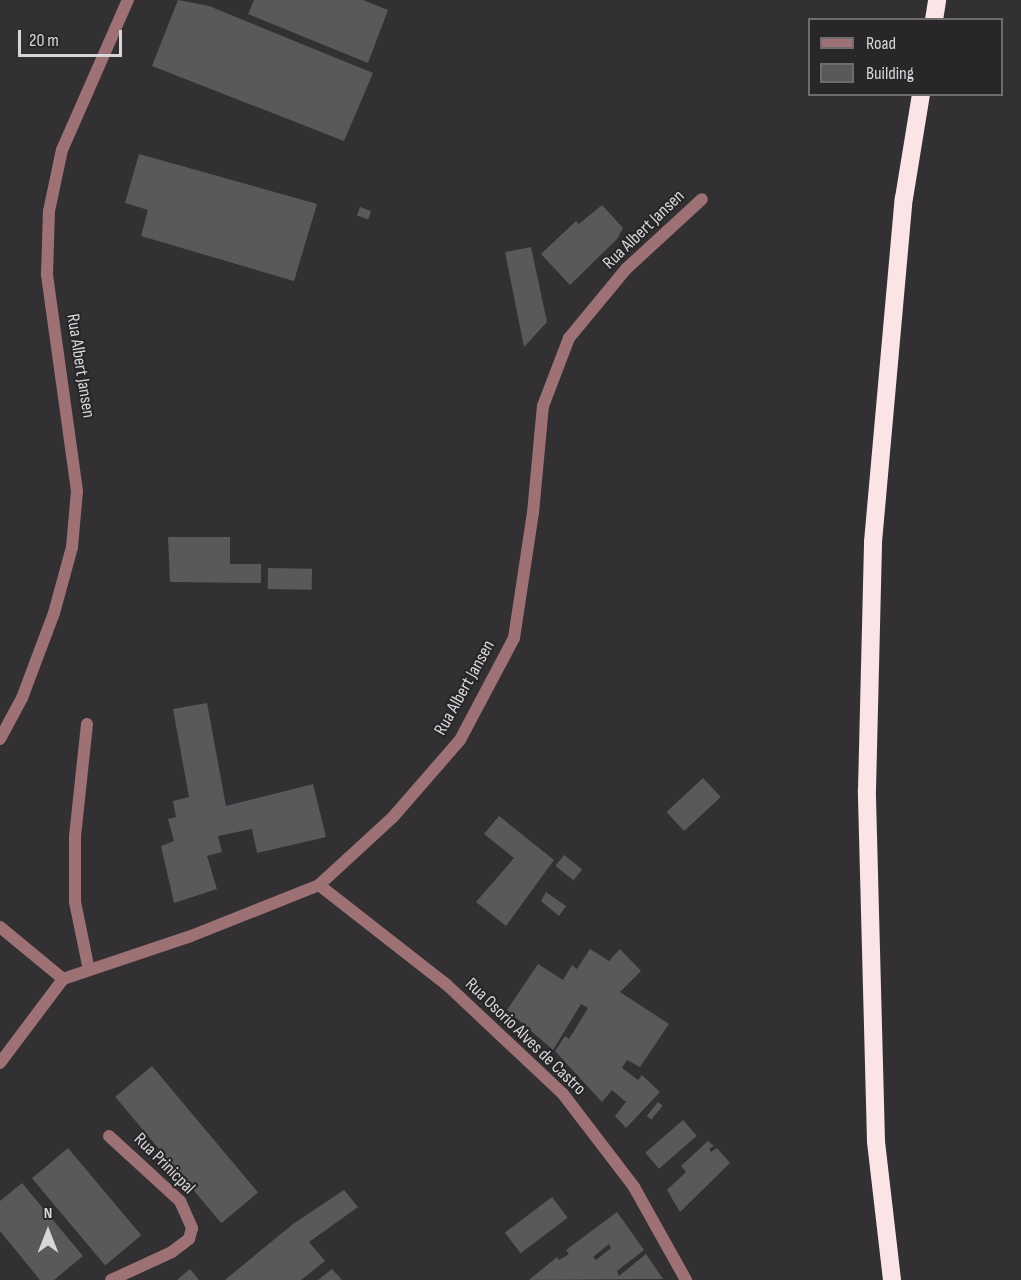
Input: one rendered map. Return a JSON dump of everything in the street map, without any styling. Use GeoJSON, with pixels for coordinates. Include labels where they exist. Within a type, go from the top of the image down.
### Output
{"type":"FeatureCollection","features":[{"type":"Feature","properties":{"kind":"highway"},"geometry":{"type":"LineString","coordinates":[[934,18],[938,0]]}},
{"type":"Feature","properties":{"kind":"highway"},"geometry":{"type":"LineString","coordinates":[[892,1280],[876,1141],[867,790],[873,542],[904,198],[921,96]]}},
{"type":"Feature","properties":{"kind":"street","name":"Rua Albert Jansen"},"geometry":{"type":"LineString","coordinates":[[0,739],[22,698],[54,613],[73,536],[77,491],[47,274],[50,211],[62,150],[128,0]]}},
{"type":"Feature","properties":{"kind":"street","name":"Rua Albert Jansen"},"geometry":{"type":"LineString","coordinates":[[63,978],[191,936],[319,885],[393,817],[460,740],[513,638],[532,513],[543,406],[569,338],[626,269],[702,198]]}},
{"type":"Feature","properties":{"kind":"street"},"geometry":{"type":"LineString","coordinates":[[87,724],[75,836],[75,902],[89,970]]}},
{"type":"Feature","properties":{"kind":"street","name":"Rua Osorio Alves de Castro"},"geometry":{"type":"LineString","coordinates":[[319,885],[447,985],[563,1094],[634,1187],[686,1280]]}},
{"type":"Feature","properties":{"kind":"street"},"geometry":{"type":"LineString","coordinates":[[0,927],[63,978],[6,1050],[0,1063]]}},
{"type":"Feature","properties":{"kind":"street","name":"Rua Prinicpal"},"geometry":{"type":"LineString","coordinates":[[109,1136],[180,1201],[192,1228],[189,1239],[172,1252],[111,1280]]}},
{"type":"Feature","properties":{"kind":"building"},"geometry":{"type":"Polygon","coordinates":[[[178,0],[209,6],[373,73],[344,141],[152,66],[178,0]]]}},
{"type":"Feature","properties":{"kind":"building"},"geometry":{"type":"Polygon","coordinates":[[[254,0],[363,0],[388,10],[368,63],[248,14],[254,0]]]}},
{"type":"Feature","properties":{"kind":"building"},"geometry":{"type":"Polygon","coordinates":[[[139,154],[317,204],[294,281],[141,236],[148,210],[125,203],[139,154]]]}},
{"type":"Feature","properties":{"kind":"building"},"geometry":{"type":"Polygon","coordinates":[[[602,205],[623,228],[617,239],[570,285],[541,254],[576,221],[579,224],[602,205]]]}},
{"type":"Feature","properties":{"kind":"building"},"geometry":{"type":"Polygon","coordinates":[[[360,207],[371,211],[368,220],[357,215],[360,207]]]}},
{"type":"Feature","properties":{"kind":"building"},"geometry":{"type":"Polygon","coordinates":[[[531,247],[547,322],[524,347],[505,252],[531,247]]]}},
{"type":"Feature","properties":{"kind":"building"},"geometry":{"type":"Polygon","coordinates":[[[168,537],[230,537],[230,564],[261,564],[261,583],[170,582],[168,537]]]}},
{"type":"Feature","properties":{"kind":"building"},"geometry":{"type":"Polygon","coordinates":[[[268,568],[312,569],[312,590],[268,589],[268,568]]]}},
{"type":"Feature","properties":{"kind":"building"},"geometry":{"type":"Polygon","coordinates":[[[207,703],[226,806],[313,784],[326,837],[257,853],[252,829],[218,836],[222,852],[207,856],[217,889],[174,903],[161,846],[174,841],[168,819],[176,817],[173,801],[189,797],[173,709],[207,703]]]}},
{"type":"Feature","properties":{"kind":"building"},"geometry":{"type":"Polygon","coordinates":[[[703,778],[721,797],[684,831],[666,812],[703,778]]]}},
{"type":"Feature","properties":{"kind":"building"},"geometry":{"type":"Polygon","coordinates":[[[499,816],[554,860],[506,926],[476,902],[514,858],[484,834],[499,816]]]}},
{"type":"Feature","properties":{"kind":"building"},"geometry":{"type":"Polygon","coordinates":[[[564,855],[582,869],[574,880],[555,866],[564,855]]]}},
{"type":"Feature","properties":{"kind":"building"},"geometry":{"type":"Polygon","coordinates":[[[546,892],[566,906],[559,916],[541,901],[546,892]]]}},
{"type":"Feature","properties":{"kind":"building"},"geometry":{"type":"Polygon","coordinates":[[[590,949],[609,961],[620,949],[641,971],[620,992],[669,1024],[640,1067],[627,1060],[622,1068],[638,1080],[642,1075],[660,1092],[626,1128],[615,1116],[626,1102],[612,1090],[602,1102],[555,1051],[565,1036],[569,1039],[588,1008],[581,1004],[553,1050],[507,1010],[538,964],[563,980],[572,965],[577,969],[590,949]]]}},
{"type":"Feature","properties":{"kind":"building"},"geometry":{"type":"Polygon","coordinates":[[[152,1066],[258,1192],[221,1223],[115,1097],[152,1066]]]}},
{"type":"Feature","properties":{"kind":"building"},"geometry":{"type":"Polygon","coordinates":[[[658,1102],[663,1106],[651,1120],[647,1116],[658,1102]]]}},
{"type":"Feature","properties":{"kind":"building"},"geometry":{"type":"Polygon","coordinates":[[[683,1120],[697,1136],[659,1169],[645,1153],[683,1120]]]}},
{"type":"Feature","properties":{"kind":"building"},"geometry":{"type":"Polygon","coordinates":[[[708,1141],[714,1146],[709,1149],[711,1152],[717,1148],[730,1163],[680,1212],[667,1190],[686,1172],[681,1166],[708,1141]]]}},
{"type":"Feature","properties":{"kind":"building"},"geometry":{"type":"Polygon","coordinates":[[[68,1148],[141,1235],[105,1266],[32,1178],[68,1148]]]}},
{"type":"Feature","properties":{"kind":"building"},"geometry":{"type":"Polygon","coordinates":[[[22,1183],[83,1256],[54,1280],[40,1280],[0,1231],[0,1201],[22,1183]]]}},
{"type":"Feature","properties":{"kind":"building"},"geometry":{"type":"Polygon","coordinates":[[[344,1190],[358,1207],[309,1242],[325,1261],[301,1280],[225,1280],[293,1224],[344,1190]]]}},
{"type":"Feature","properties":{"kind":"building"},"geometry":{"type":"Polygon","coordinates":[[[552,1197],[568,1218],[521,1253],[505,1233],[552,1197]]]}},
{"type":"Feature","properties":{"kind":"building"},"geometry":{"type":"Polygon","coordinates":[[[617,1212],[644,1250],[617,1271],[619,1276],[646,1254],[663,1279],[529,1280],[557,1257],[559,1260],[569,1254],[566,1250],[617,1212]],[[609,1244],[593,1257],[596,1260],[611,1248],[609,1244]]]}},
{"type":"Feature","properties":{"kind":"building"},"geometry":{"type":"Polygon","coordinates":[[[190,1269],[199,1280],[177,1280],[190,1269]]]}},
{"type":"Feature","properties":{"kind":"building"},"geometry":{"type":"Polygon","coordinates":[[[332,1269],[342,1280],[318,1280],[332,1269]]]}}]}
